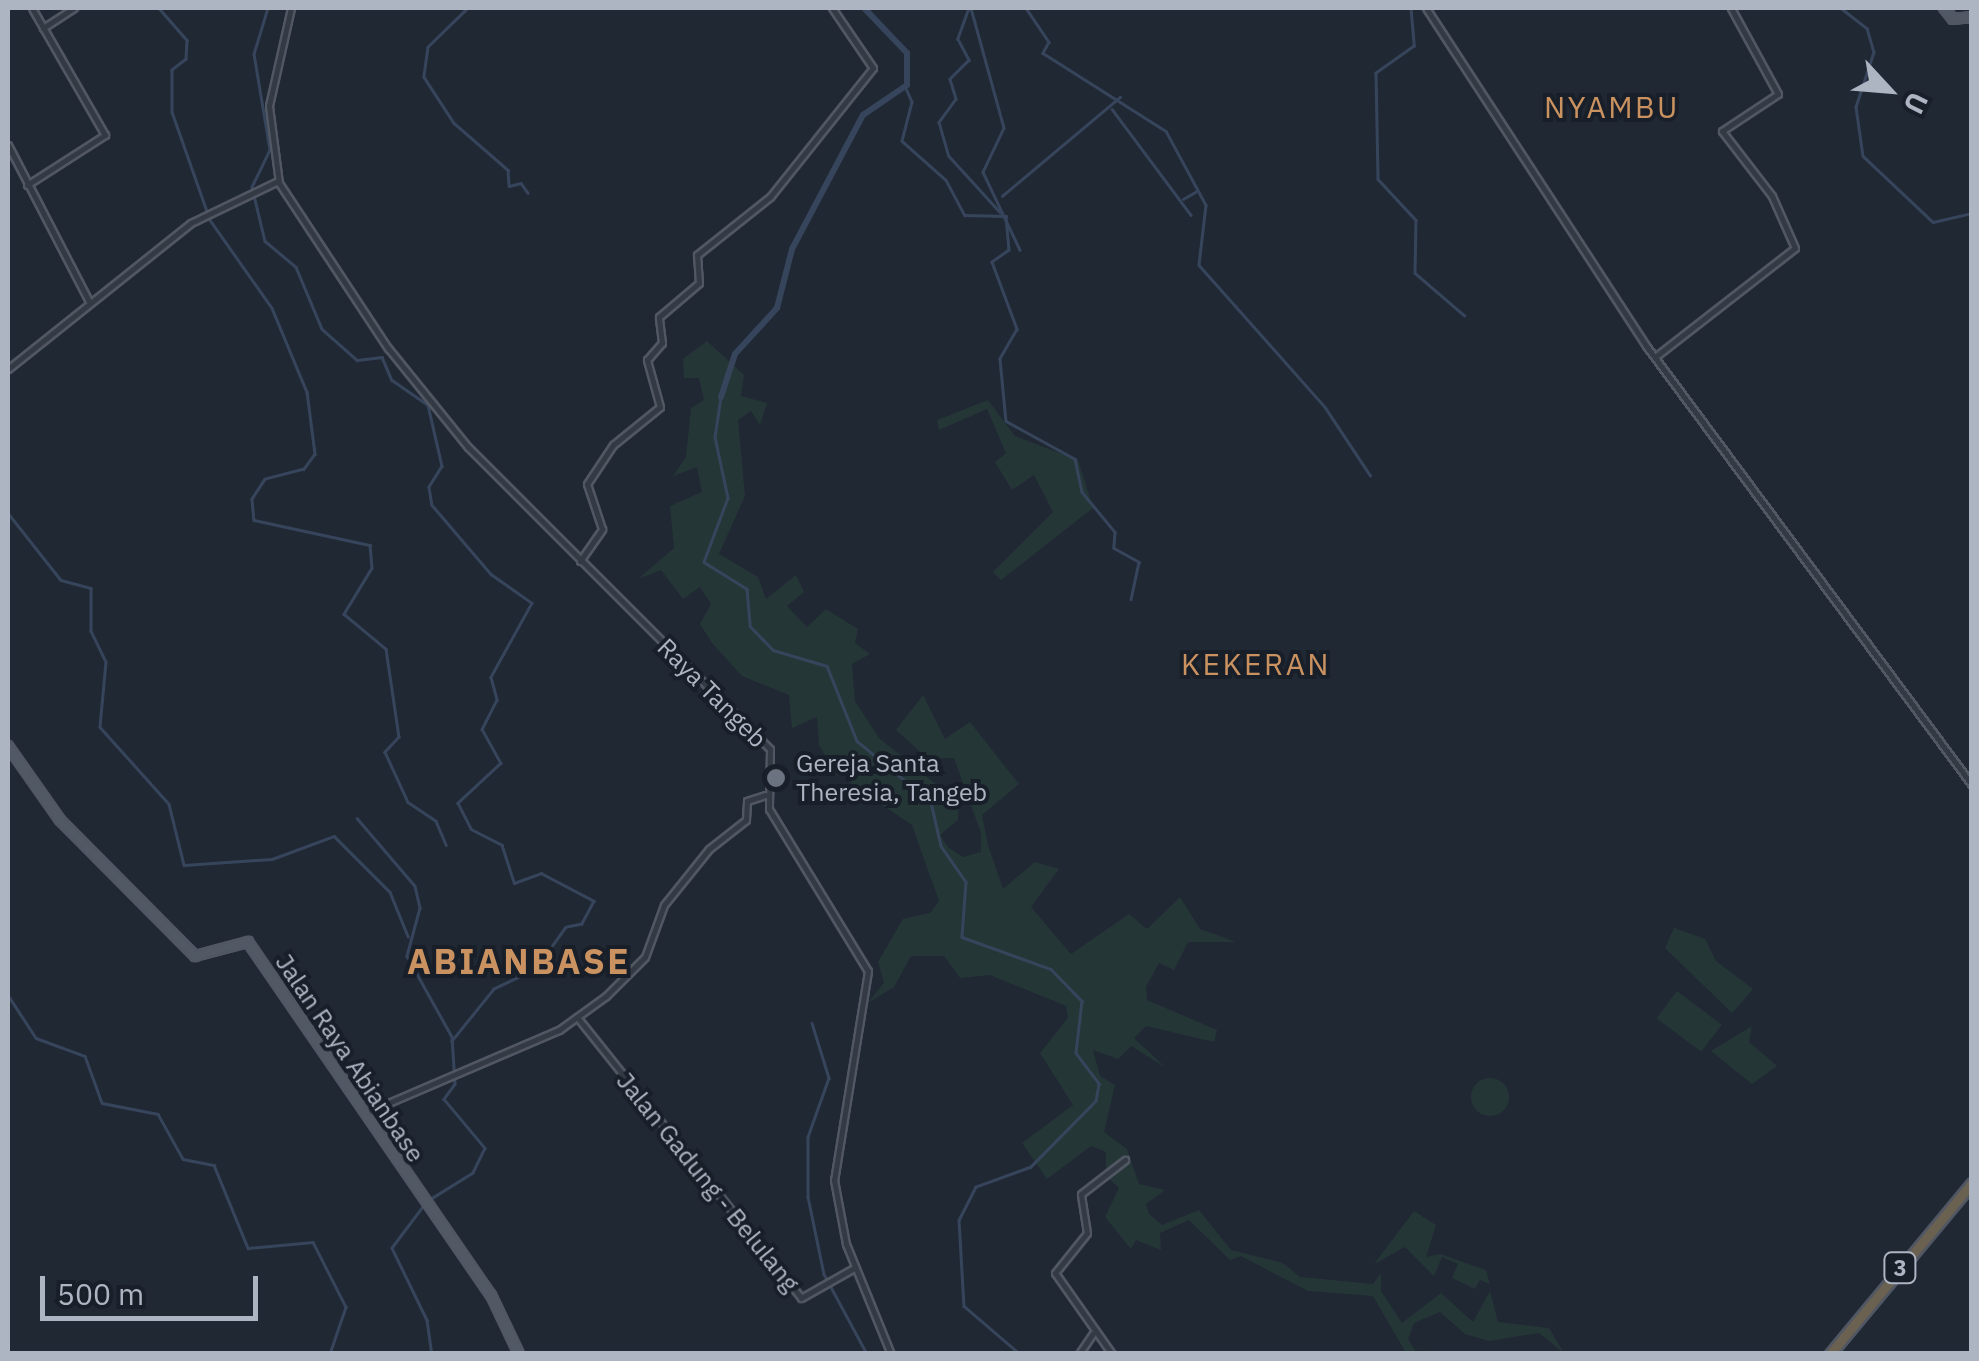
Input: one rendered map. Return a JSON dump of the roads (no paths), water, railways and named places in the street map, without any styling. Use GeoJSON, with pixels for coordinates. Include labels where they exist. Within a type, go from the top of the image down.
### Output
{"type":"FeatureCollection","features":[{"type":"Feature","properties":{"kind":"highway","name":"3"},"geometry":{"type":"LineString","coordinates":[[1830,1354],[1972,1183]]}},
{"type":"Feature","properties":{"kind":"main road"},"geometry":{"type":"LineString","coordinates":[[1944,8],[1952,19],[1972,17]]}},
{"type":"Feature","properties":{"kind":"main road","name":"Jalan Raya Abianbase"},"geometry":{"type":"LineString","coordinates":[[8,746],[32,772],[60,820],[191,952],[202,958],[246,941],[362,1115],[491,1295],[518,1354]]}},
{"type":"Feature","properties":{"kind":"street"},"geometry":{"type":"LineString","coordinates":[[27,185],[105,136],[32,8]]}},
{"type":"Feature","properties":{"kind":"street"},"geometry":{"type":"LineString","coordinates":[[42,29],[74,8]]}},
{"type":"Feature","properties":{"kind":"street"},"geometry":{"type":"LineString","coordinates":[[8,369],[200,218],[278,180],[269,106],[291,8]]}},
{"type":"Feature","properties":{"kind":"street"},"geometry":{"type":"LineString","coordinates":[[580,561],[602,529],[586,484],[613,445],[660,406],[647,362],[662,344],[656,321],[699,283],[698,255],[770,197],[873,68],[832,8]]}},
{"type":"Feature","properties":{"kind":"street"},"geometry":{"type":"LineString","coordinates":[[1426,8],[1655,358],[1972,785]]}},
{"type":"Feature","properties":{"kind":"street"},"geometry":{"type":"LineString","coordinates":[[1655,358],[1796,248],[1772,196],[1722,131],[1778,94],[1731,8]]}},
{"type":"Feature","properties":{"kind":"street"},"geometry":{"type":"LineString","coordinates":[[8,145],[90,301]]}},
{"type":"Feature","properties":{"kind":"street","name":"Raya Tangeb"},"geometry":{"type":"LineString","coordinates":[[278,180],[400,363],[563,545],[766,743],[765,795]]}},
{"type":"Feature","properties":{"kind":"street"},"geometry":{"type":"LineString","coordinates":[[362,1115],[577,1018],[635,970],[667,902],[746,820],[747,802],[765,795],[867,968],[861,1028],[834,1168],[854,1268],[891,1354]]}},
{"type":"Feature","properties":{"kind":"street","name":"Jalan Gadung - Belulang"},"geometry":{"type":"LineString","coordinates":[[577,1018],[800,1296],[854,1268]]}},
{"type":"Feature","properties":{"kind":"street"},"geometry":{"type":"LineString","coordinates":[[1112,1354],[1093,1333],[1055,1273],[1086,1235],[1081,1194],[1125,1160]]}},
{"type":"Feature","properties":{"kind":"street"},"geometry":{"type":"LineString","coordinates":[[1079,1354],[1093,1333]]}},
{"type":"Feature","properties":{"kind":"waterway"},"geometry":{"type":"LineString","coordinates":[[159,8],[187,40],[186,59],[172,70],[172,112],[210,220],[272,308],[307,392],[315,454],[304,469],[265,479],[252,499],[254,520],[370,545],[372,568],[344,614],[386,649],[399,737],[385,752],[408,802],[436,821],[446,845]]}},
{"type":"Feature","properties":{"kind":"waterway"},"geometry":{"type":"LineString","coordinates":[[268,8],[254,54],[270,150],[252,187],[265,241],[296,267],[322,329],[357,360],[382,357],[392,380],[428,405],[442,466],[429,487],[432,505],[491,574],[532,603],[491,677],[497,700],[482,729],[501,763],[458,803],[471,829],[502,845],[514,883],[541,873],[594,901],[582,924],[566,927],[536,969],[494,989],[452,1041]]}},
{"type":"Feature","properties":{"kind":"waterway"},"geometry":{"type":"LineString","coordinates":[[468,8],[428,47],[424,77],[454,123],[508,170],[509,186],[521,183],[528,193]]}},
{"type":"Feature","properties":{"kind":"waterway"},"geometry":{"type":"LineString","coordinates":[[721,397],[735,354],[777,308],[792,249],[863,115],[907,85],[907,53],[864,8]]}},
{"type":"Feature","properties":{"kind":"waterway"},"geometry":{"type":"LineString","coordinates":[[969,8],[958,39],[969,60],[950,79],[956,99],[939,122],[949,156],[1000,212]]}},
{"type":"Feature","properties":{"kind":"waterway"},"geometry":{"type":"LineString","coordinates":[[971,8],[1004,128],[983,172],[1020,250]]}},
{"type":"Feature","properties":{"kind":"waterway"},"geometry":{"type":"LineString","coordinates":[[1026,8],[1049,42],[1043,53],[1166,131],[1206,205],[1199,265],[1325,407],[1370,475]]}},
{"type":"Feature","properties":{"kind":"waterway"},"geometry":{"type":"LineString","coordinates":[[1411,8],[1414,46],[1376,73],[1378,179],[1416,220],[1415,273],[1464,315]]}},
{"type":"Feature","properties":{"kind":"waterway"},"geometry":{"type":"LineString","coordinates":[[1841,8],[1867,28],[1874,52],[1856,107],[1863,156],[1933,222],[1972,213]]}},
{"type":"Feature","properties":{"kind":"waterway"},"geometry":{"type":"LineString","coordinates":[[905,86],[912,102],[902,141],[946,180],[965,215],[1006,216],[1009,250],[992,262],[1017,329],[1000,359],[1006,421],[1075,459],[1082,492],[1115,532],[1114,548],[1139,562],[1131,599]]}},
{"type":"Feature","properties":{"kind":"waterway"},"geometry":{"type":"LineString","coordinates":[[1002,196],[1120,97]]}},
{"type":"Feature","properties":{"kind":"waterway"},"geometry":{"type":"LineString","coordinates":[[1112,109],[1191,215]]}},
{"type":"Feature","properties":{"kind":"waterway"},"geometry":{"type":"LineString","coordinates":[[1183,199],[1197,191]]}},
{"type":"Feature","properties":{"kind":"waterway"},"geometry":{"type":"LineString","coordinates":[[721,397],[715,437],[728,498],[704,562],[747,589],[750,626],[773,650],[827,666],[857,741],[931,802],[941,846],[966,882],[962,937],[1051,969],[1082,1001],[1076,1053],[1099,1084],[1096,1101],[1031,1167],[976,1187],[959,1220],[964,1306],[1020,1354]]}},
{"type":"Feature","properties":{"kind":"waterway"},"geometry":{"type":"LineString","coordinates":[[8,513],[61,580],[91,588],[91,631],[106,662],[100,727],[169,804],[184,865],[272,859],[334,836],[390,892],[408,936]]}},
{"type":"Feature","properties":{"kind":"waterway"},"geometry":{"type":"LineString","coordinates":[[357,818],[415,886],[420,908],[407,956],[452,1037],[455,1084],[444,1099],[485,1148],[473,1173],[431,1199]]}},
{"type":"Feature","properties":{"kind":"waterway"},"geometry":{"type":"LineString","coordinates":[[8,995],[36,1038],[85,1056],[102,1103],[158,1114],[183,1159],[214,1165],[248,1248],[313,1242],[346,1307],[330,1354]]}},
{"type":"Feature","properties":{"kind":"waterway"},"geometry":{"type":"LineString","coordinates":[[812,1023],[829,1078],[808,1137],[808,1197],[824,1274],[867,1354]]}},
{"type":"Feature","properties":{"kind":"waterway"},"geometry":{"type":"LineString","coordinates":[[425,1204],[392,1248],[427,1320],[432,1354]]}},
{"type":"Feature","properties":{"kind":"place","name":"Gereja Santa Theresia, Tangeb"},"geometry":{"type":"Point","coordinates":[776,778]}},
{"type":"Feature","properties":{"kind":"district","name":"NYAMBU"},"geometry":{"type":"Point","coordinates":[1612,107]}},
{"type":"Feature","properties":{"kind":"district","name":"KEKERAN"},"geometry":{"type":"Point","coordinates":[1256,664]}},
{"type":"Feature","properties":{"kind":"district","name":"ABIANBASE"},"geometry":{"type":"Point","coordinates":[519,961]}}]}
